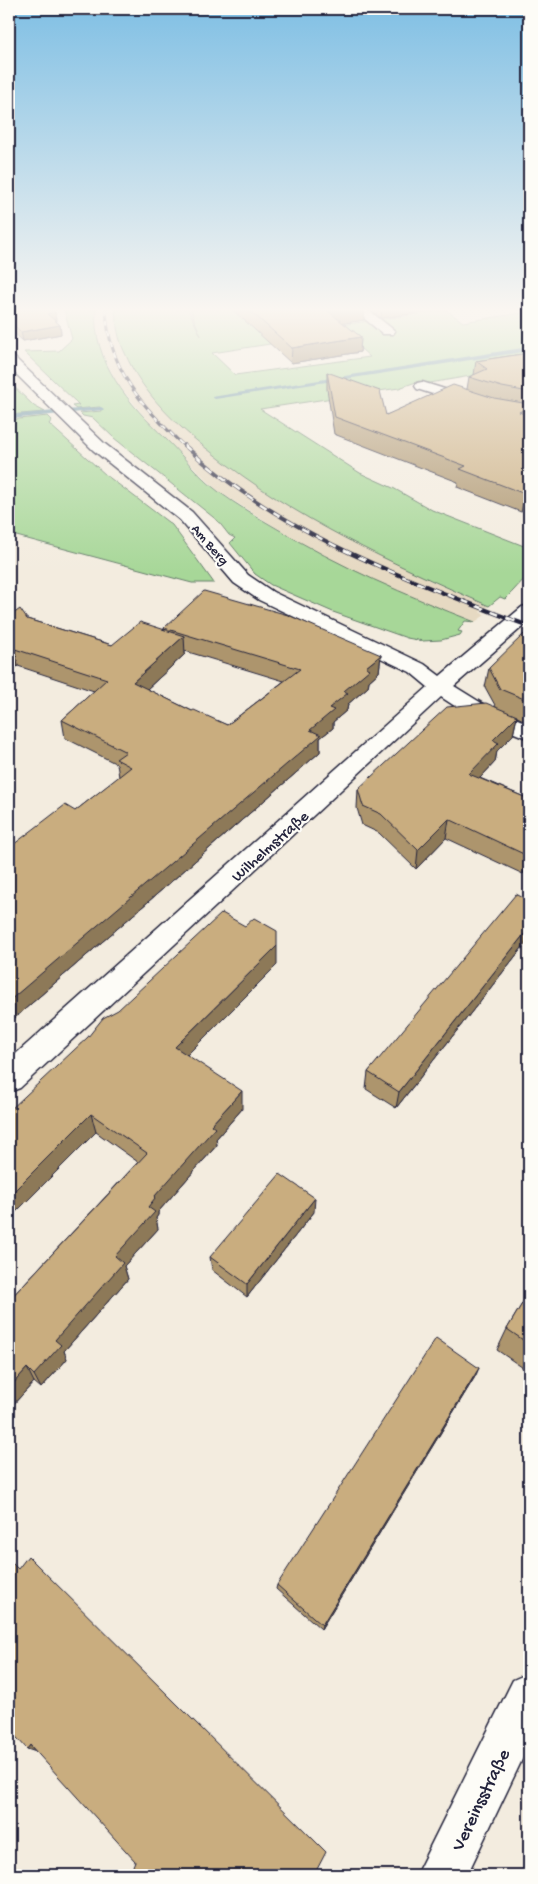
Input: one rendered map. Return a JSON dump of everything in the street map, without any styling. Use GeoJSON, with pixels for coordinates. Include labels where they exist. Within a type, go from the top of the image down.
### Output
{"type":"FeatureCollection","features":[{"type":"Feature","properties":{"kind":"street","name":"Am Berg"},"geometry":{"type":"LineString","coordinates":[[45,397],[99,447],[186,516],[241,579],[266,596],[416,668],[475,709],[529,732]]}},
{"type":"Feature","properties":{"kind":"street"},"geometry":{"type":"LineString","coordinates":[[456,397],[497,410],[517,412],[529,416]]}},
{"type":"Feature","properties":{"kind":"street","name":"Wilhelmstraße"},"geometry":{"type":"LineString","coordinates":[[9,1079],[441,686],[529,611]]}},
{"type":"Feature","properties":{"kind":"street","name":"Vereinsstraße"},"geometry":{"type":"LineString","coordinates":[[442,1875],[529,1696]]}},
{"type":"Feature","properties":{"kind":"shaded area"},"geometry":{"type":"Polygon","coordinates":[[[128,397],[201,397],[427,579],[489,606],[480,612],[485,615],[475,622],[401,593],[315,552],[218,491],[154,428],[128,397]]]}},
{"type":"Feature","properties":{"kind":"green space"},"geometry":{"type":"Polygon","coordinates":[[[9,397],[25,397],[34,406],[45,412],[9,415],[9,397]]]}},
{"type":"Feature","properties":{"kind":"green space"},"geometry":{"type":"Polygon","coordinates":[[[71,397],[127,397],[198,473],[219,492],[240,506],[300,542],[349,568],[475,622],[465,621],[458,631],[462,632],[460,635],[441,640],[423,641],[407,638],[333,612],[271,585],[255,574],[230,543],[235,538],[229,535],[218,521],[114,438],[93,418],[83,416],[80,413],[101,411],[100,407],[76,409],[72,406],[79,405],[71,397]]]}},
{"type":"Feature","properties":{"kind":"green space"},"geometry":{"type":"Polygon","coordinates":[[[153,397],[340,397],[260,409],[360,473],[393,488],[432,510],[529,548],[529,575],[505,599],[500,597],[489,606],[416,573],[345,538],[276,498],[198,442],[153,397]]]}},
{"type":"Feature","properties":{"kind":"green space"},"geometry":{"type":"Polygon","coordinates":[[[48,416],[52,420],[49,424],[106,475],[172,525],[214,583],[192,583],[9,534],[9,420],[48,416]]]}},
{"type":"Feature","properties":{"kind":"building"},"geometry":{"type":"Polygon","coordinates":[[[331,397],[381,397],[386,415],[426,397],[491,397],[529,404],[529,407],[519,412],[529,416],[529,491],[525,494],[460,469],[466,466],[335,417],[331,397]]]}},
{"type":"Feature","properties":{"kind":"building"},"geometry":{"type":"Polygon","coordinates":[[[204,591],[288,615],[381,655],[366,667],[370,669],[344,691],[348,693],[329,708],[334,710],[310,730],[321,735],[9,1001],[9,848],[65,805],[75,811],[131,767],[116,759],[126,752],[62,720],[107,679],[15,649],[9,653],[9,617],[20,609],[27,619],[112,645],[140,622],[184,636],[133,682],[192,711],[194,710],[227,725],[300,669],[164,628],[204,591]]]}},
{"type":"Feature","properties":{"kind":"building"},"geometry":{"type":"Polygon","coordinates":[[[525,633],[529,635],[529,701],[500,689],[489,668],[525,633]]]}},
{"type":"Feature","properties":{"kind":"building"},"geometry":{"type":"Polygon","coordinates":[[[486,703],[517,716],[493,740],[499,743],[469,774],[529,799],[529,854],[528,856],[449,819],[418,850],[381,814],[363,806],[358,789],[447,707],[486,703]]]}},
{"type":"Feature","properties":{"kind":"building"},"geometry":{"type":"Polygon","coordinates":[[[516,894],[529,901],[529,928],[399,1092],[368,1072],[516,894]]]}},
{"type":"Feature","properties":{"kind":"building"},"geometry":{"type":"Polygon","coordinates":[[[222,913],[245,926],[254,918],[277,931],[277,946],[175,1047],[242,1091],[211,1125],[215,1128],[154,1197],[148,1207],[155,1212],[115,1256],[123,1263],[55,1340],[61,1345],[34,1375],[27,1368],[9,1388],[9,1300],[147,1153],[91,1114],[9,1196],[9,1111],[88,1037],[103,1018],[118,1010],[222,913]]]}},
{"type":"Feature","properties":{"kind":"building"},"geometry":{"type":"Polygon","coordinates":[[[280,1174],[315,1198],[247,1284],[210,1257],[280,1174]]]}},
{"type":"Feature","properties":{"kind":"building"},"geometry":{"type":"Polygon","coordinates":[[[529,1292],[529,1344],[507,1329],[529,1292]]]}},
{"type":"Feature","properties":{"kind":"building"},"geometry":{"type":"Polygon","coordinates":[[[436,1338],[479,1368],[322,1625],[277,1585],[436,1338]]]}},
{"type":"Feature","properties":{"kind":"building"},"geometry":{"type":"Polygon","coordinates":[[[28,1556],[326,1852],[314,1875],[141,1875],[133,1866],[135,1861],[30,1745],[27,1749],[9,1729],[9,1560],[18,1569],[28,1556]]]}},
{"type":"Feature","properties":{"kind":"waterway"},"geometry":{"type":"LineString","coordinates":[[9,417],[101,409]]}},
{"type":"Feature","properties":{"kind":"railway"},"geometry":{"type":"LineString","coordinates":[[138,397],[185,447]]}},
{"type":"Feature","properties":{"kind":"railway"},"geometry":{"type":"LineString","coordinates":[[184,445],[219,475],[257,502],[297,526],[381,567],[510,619]]}},
{"type":"Feature","properties":{"kind":"railway"},"geometry":{"type":"LineString","coordinates":[[507,618],[529,626]]}}]}
